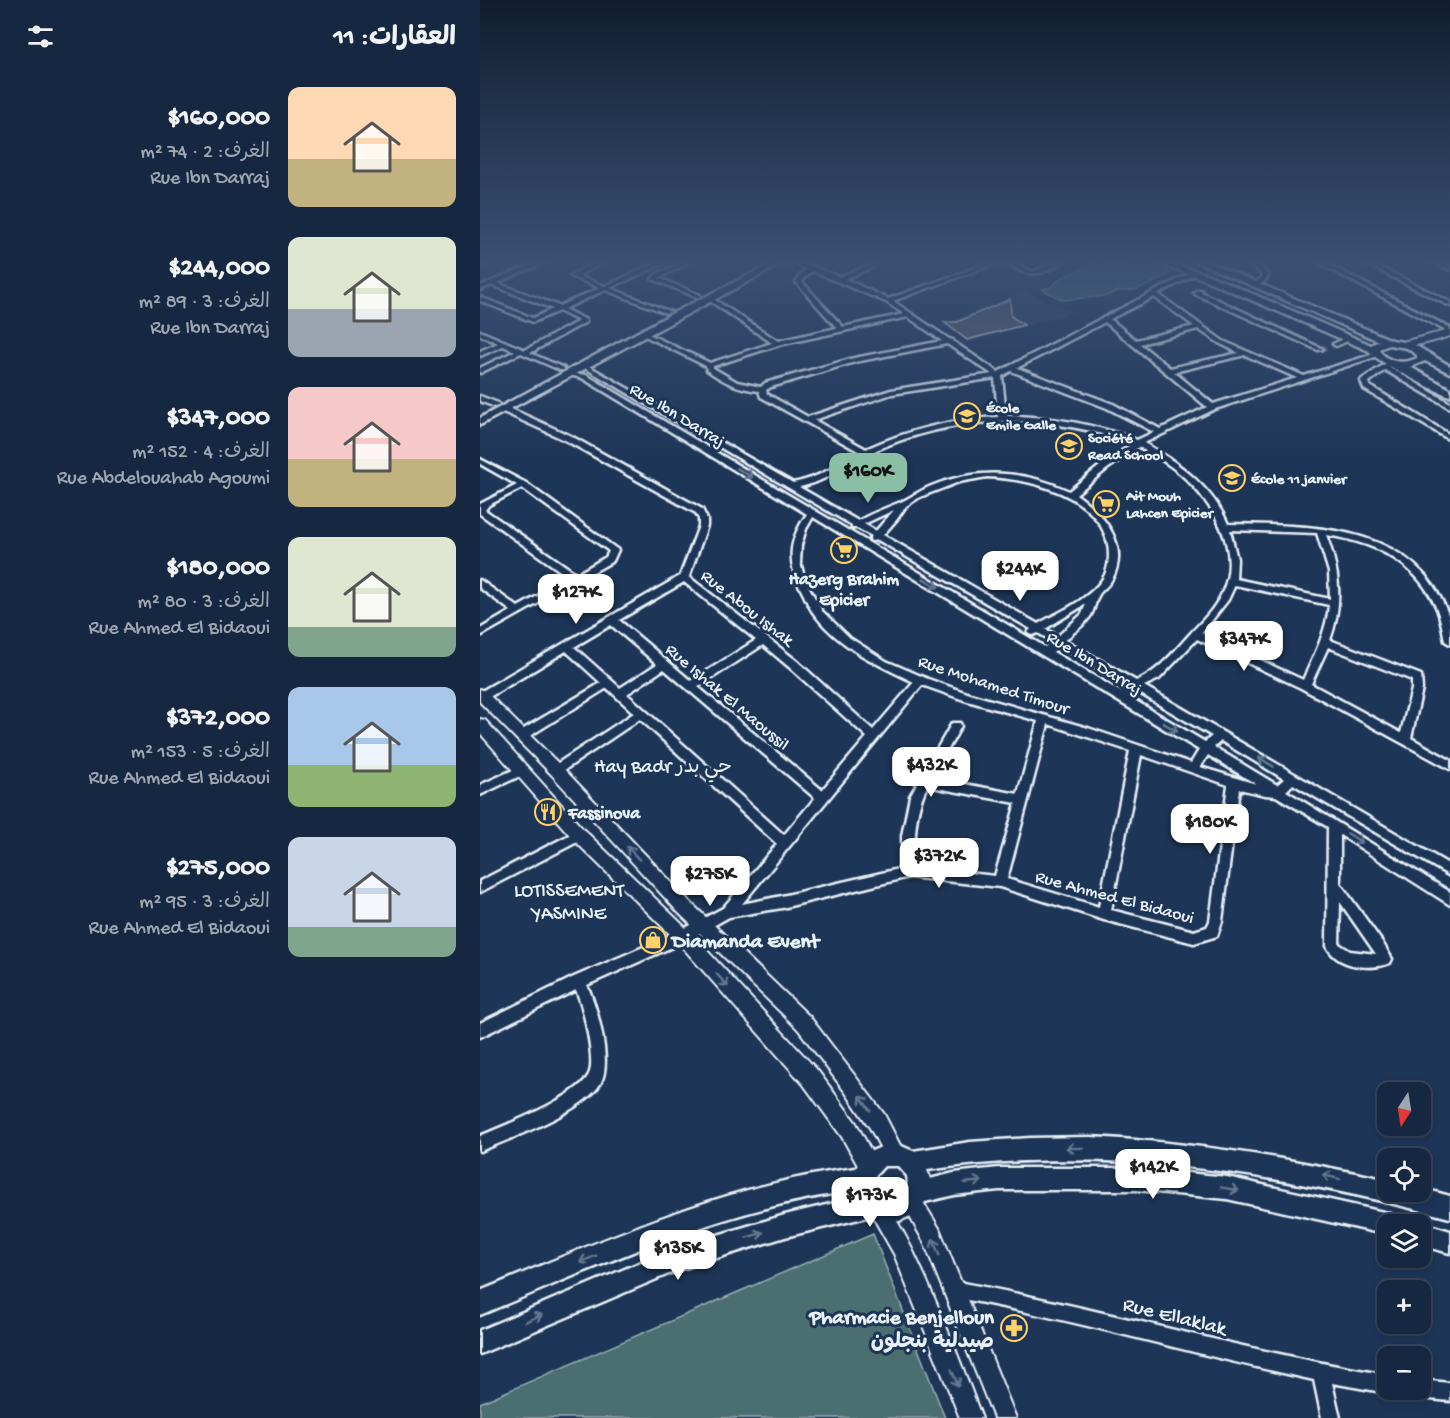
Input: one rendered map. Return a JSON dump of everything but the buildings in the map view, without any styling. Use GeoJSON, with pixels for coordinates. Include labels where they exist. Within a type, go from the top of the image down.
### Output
{"type":"FeatureCollection","features":[{"type":"Feature","properties":{"kind":"main road"},"geometry":{"type":"LineString","coordinates":[[480,422],[500,407],[642,327]]}},
{"type":"Feature","properties":{"kind":"main road"},"geometry":{"type":"LineString","coordinates":[[565,371],[583,365],[652,327]]}},
{"type":"Feature","properties":{"kind":"main road"},"geometry":{"type":"LineString","coordinates":[[1319,327],[1348,339],[1375,353],[1391,365],[1450,393]]}},
{"type":"Feature","properties":{"kind":"main road"},"geometry":{"type":"LineString","coordinates":[[1355,327],[1389,342]]}},
{"type":"Feature","properties":{"kind":"main road"},"geometry":{"type":"LineString","coordinates":[[1375,353],[1378,344],[1402,343],[1450,370]]}},
{"type":"Feature","properties":{"kind":"main road"},"geometry":{"type":"LineString","coordinates":[[1391,365],[1416,364],[1422,360],[1422,355]]}},
{"type":"Feature","properties":{"kind":"main road"},"geometry":{"type":"LineString","coordinates":[[480,413],[500,407]]}},
{"type":"Feature","properties":{"kind":"main road"},"geometry":{"type":"LineString","coordinates":[[875,1208],[864,1191],[867,1172],[882,1155],[903,1158],[996,1149],[1088,1147],[1207,1156],[1310,1172],[1377,1188]]}},
{"type":"Feature","properties":{"kind":"main road"},"geometry":{"type":"LineString","coordinates":[[903,1158],[918,1178],[914,1197]]}},
{"type":"Feature","properties":{"kind":"main road"},"geometry":{"type":"LineString","coordinates":[[480,1303],[640,1238],[721,1210],[779,1192],[867,1172]]}},
{"type":"Feature","properties":{"kind":"main road"},"geometry":{"type":"LineString","coordinates":[[480,1341],[677,1260],[785,1226],[875,1208],[895,1212],[904,1208],[914,1197],[954,1184],[999,1179],[1136,1179],[1227,1188],[1377,1222]]}},
{"type":"Feature","properties":{"kind":"main road"},"geometry":{"type":"LineString","coordinates":[[1431,1202],[1450,1207]]}},
{"type":"Feature","properties":{"kind":"main road"},"geometry":{"type":"LineString","coordinates":[[1431,1236],[1450,1242]]}},
{"type":"Feature","properties":{"kind":"street"},"geometry":{"type":"LineString","coordinates":[[480,371],[576,327]]}},
{"type":"Feature","properties":{"kind":"street"},"geometry":{"type":"LineString","coordinates":[[752,327],[777,343]]}},
{"type":"Feature","properties":{"kind":"street"},"geometry":{"type":"LineString","coordinates":[[642,333],[712,365],[777,343],[850,327]]}},
{"type":"Feature","properties":{"kind":"street"},"geometry":{"type":"LineString","coordinates":[[929,327],[998,375],[1002,418]]}},
{"type":"Feature","properties":{"kind":"street"},"geometry":{"type":"LineString","coordinates":[[809,419],[891,392],[998,375],[1091,327]]}},
{"type":"Feature","properties":{"kind":"street"},"geometry":{"type":"LineString","coordinates":[[1116,327],[1212,407]]}},
{"type":"Feature","properties":{"kind":"street"},"geometry":{"type":"LineString","coordinates":[[1134,343],[1195,327]]}},
{"type":"Feature","properties":{"kind":"street"},"geometry":{"type":"LineString","coordinates":[[1202,327],[1221,342],[1303,378]]}},
{"type":"Feature","properties":{"kind":"street"},"geometry":{"type":"LineString","coordinates":[[1272,327],[1320,349]]}},
{"type":"Feature","properties":{"kind":"street"},"geometry":{"type":"LineString","coordinates":[[1402,343],[1428,340],[1450,332]]}},
{"type":"Feature","properties":{"kind":"street","name":"Rue Ibn Darraj"},"geometry":{"type":"LineString","coordinates":[[480,333],[565,371],[584,376],[1335,825],[1449,898]]}},
{"type":"Feature","properties":{"kind":"street"},"geometry":{"type":"LineString","coordinates":[[1336,344],[1348,339]]}},
{"type":"Feature","properties":{"kind":"street"},"geometry":{"type":"LineString","coordinates":[[1422,355],[1428,340]]}},
{"type":"Feature","properties":{"kind":"street"},"geometry":{"type":"LineString","coordinates":[[712,365],[710,369],[715,373],[743,387],[762,389],[768,385],[854,360],[951,341]]}},
{"type":"Feature","properties":{"kind":"street"},"geometry":{"type":"LineString","coordinates":[[480,354],[504,343]]}},
{"type":"Feature","properties":{"kind":"street"},"geometry":{"type":"LineString","coordinates":[[1168,370],[1246,353]]}},
{"type":"Feature","properties":{"kind":"street"},"geometry":{"type":"LineString","coordinates":[[1072,493],[1140,442],[1212,407],[1375,353]]}},
{"type":"Feature","properties":{"kind":"street","name":"Rue Ibn Darraj"},"geometry":{"type":"LineString","coordinates":[[583,365],[1136,685],[1446,868]]}},
{"type":"Feature","properties":{"kind":"street"},"geometry":{"type":"LineString","coordinates":[[1450,406],[1391,365],[1365,381],[1367,387],[1450,438]]}},
{"type":"Feature","properties":{"kind":"street"},"geometry":{"type":"LineString","coordinates":[[1013,369],[1110,406],[1161,433]]}},
{"type":"Feature","properties":{"kind":"street"},"geometry":{"type":"LineString","coordinates":[[611,392],[623,387]]}},
{"type":"Feature","properties":{"kind":"street"},"geometry":{"type":"LineString","coordinates":[[762,389],[764,395],[865,452]]}},
{"type":"Feature","properties":{"kind":"street","name":"Rue Abou Ishak"},"geometry":{"type":"LineString","coordinates":[[480,398],[568,438],[699,511],[704,519],[703,526],[684,578],[764,640],[874,737]]}},
{"type":"Feature","properties":{"kind":"street"},"geometry":{"type":"LineString","coordinates":[[778,493],[792,485],[812,482],[865,452],[913,433],[942,425],[1002,418],[1057,421],[1088,427],[1140,442],[1157,452],[1201,488],[1226,526],[1232,554],[1231,581],[1229,591],[1217,609],[1195,634],[1154,678],[1136,685],[1122,698]]}},
{"type":"Feature","properties":{"kind":"street"},"geometry":{"type":"LineString","coordinates":[[696,444],[710,437]]}},
{"type":"Feature","properties":{"kind":"street"},"geometry":{"type":"LineString","coordinates":[[480,633],[610,559],[614,550],[524,485],[481,462]]}},
{"type":"Feature","properties":{"kind":"street"},"geometry":{"type":"LineString","coordinates":[[844,532],[886,509],[902,505],[941,485],[968,477],[987,475],[1026,480],[1072,493],[1095,510],[1106,525],[1114,559],[1108,578],[1094,596],[1086,616],[1046,652]]}},
{"type":"Feature","properties":{"kind":"street"},"geometry":{"type":"LineString","coordinates":[[791,501],[804,492],[812,482]]}},
{"type":"Feature","properties":{"kind":"street"},"geometry":{"type":"LineString","coordinates":[[524,485],[486,503],[481,507],[481,511],[576,577]]}},
{"type":"Feature","properties":{"kind":"street"},"geometry":{"type":"LineString","coordinates":[[866,544],[878,535],[902,505]]}},
{"type":"Feature","properties":{"kind":"street","name":"Rue Mohamed Timour"},"geometry":{"type":"LineString","coordinates":[[812,513],[802,526],[795,546],[796,563],[804,591],[829,625],[856,649],[921,680],[971,698],[1044,718],[1234,782],[1268,792],[1278,791]]}},
{"type":"Feature","properties":{"kind":"street"},"geometry":{"type":"LineString","coordinates":[[1226,526],[1320,530],[1349,533],[1367,539],[1404,560],[1425,581],[1446,610],[1450,641]]}},
{"type":"Feature","properties":{"kind":"street"},"geometry":{"type":"LineString","coordinates":[[1305,685],[1327,643],[1334,615],[1331,565],[1320,530]]}},
{"type":"Feature","properties":{"kind":"street"},"geometry":{"type":"LineString","coordinates":[[684,578],[481,695],[556,770],[677,899],[804,1023],[853,1086],[903,1158]]}},
{"type":"Feature","properties":{"kind":"street"},"geometry":{"type":"LineString","coordinates":[[1231,581],[1334,603]]}},
{"type":"Feature","properties":{"kind":"street"},"geometry":{"type":"LineString","coordinates":[[480,583],[517,611]]}},
{"type":"Feature","properties":{"kind":"street"},"geometry":{"type":"LineString","coordinates":[[1024,638],[1094,596]]}},
{"type":"Feature","properties":{"kind":"street","name":"Rue Ishak El Maoussil"},"geometry":{"type":"LineString","coordinates":[[612,620],[822,798]]}},
{"type":"Feature","properties":{"kind":"street"},"geometry":{"type":"LineString","coordinates":[[1195,634],[1305,685],[1450,765]]}},
{"type":"Feature","properties":{"kind":"street"},"geometry":{"type":"LineString","coordinates":[[691,686],[764,640]]}},
{"type":"Feature","properties":{"kind":"street"},"geometry":{"type":"LineString","coordinates":[[1327,643],[1417,678],[1418,689],[1405,740]]}},
{"type":"Feature","properties":{"kind":"street"},"geometry":{"type":"LineString","coordinates":[[567,646],[784,843]]}},
{"type":"Feature","properties":{"kind":"street"},"geometry":{"type":"LineString","coordinates":[[620,694],[664,664]]}},
{"type":"Feature","properties":{"kind":"street"},"geometry":{"type":"LineString","coordinates":[[1138,708],[1152,695],[1154,678]]}},
{"type":"Feature","properties":{"kind":"street"},"geometry":{"type":"LineString","coordinates":[[727,912],[921,680]]}},
{"type":"Feature","properties":{"kind":"street"},"geometry":{"type":"LineString","coordinates":[[521,736],[608,682]]}},
{"type":"Feature","properties":{"kind":"street"},"geometry":{"type":"LineString","coordinates":[[556,770],[641,713]]}},
{"type":"Feature","properties":{"kind":"street"},"geometry":{"type":"LineString","coordinates":[[1000,882],[1044,718]]}},
{"type":"Feature","properties":{"kind":"street"},"geometry":{"type":"LineString","coordinates":[[480,724],[579,835],[683,936],[811,1078],[849,1130],[867,1172]]}},
{"type":"Feature","properties":{"kind":"street"},"geometry":{"type":"LineString","coordinates":[[909,872],[908,836],[916,796],[956,726]]}},
{"type":"Feature","properties":{"kind":"street"},"geometry":{"type":"LineString","coordinates":[[1193,768],[1206,748],[1220,735]]}},
{"type":"Feature","properties":{"kind":"street"},"geometry":{"type":"LineString","coordinates":[[1104,915],[1136,750]]}},
{"type":"Feature","properties":{"kind":"street"},"geometry":{"type":"LineString","coordinates":[[480,790],[522,770]]}},
{"type":"Feature","properties":{"kind":"street"},"geometry":{"type":"LineString","coordinates":[[1278,791],[1292,778]]}},
{"type":"Feature","properties":{"kind":"street"},"geometry":{"type":"LineString","coordinates":[[924,781],[1021,799]]}},
{"type":"Feature","properties":{"kind":"street","name":"Rue Ahmed El Bidaoui"},"geometry":{"type":"LineString","coordinates":[[480,1030],[579,982],[683,936],[727,912],[782,902],[909,872],[1000,882],[1104,915],[1194,937],[1212,932],[1216,921],[1234,782]]}},
{"type":"Feature","properties":{"kind":"street"},"geometry":{"type":"LineString","coordinates":[[1335,825],[1332,937],[1336,952],[1343,956],[1385,959],[1381,948],[1355,916],[1335,886]]}},
{"type":"Feature","properties":{"kind":"street"},"geometry":{"type":"LineString","coordinates":[[480,887],[579,835]]}},
{"type":"Feature","properties":{"kind":"street"},"geometry":{"type":"LineString","coordinates":[[480,1144],[566,1103],[586,1090],[596,1078],[599,1065],[590,1010],[588,999],[579,982]]}},
{"type":"Feature","properties":{"kind":"street"},"geometry":{"type":"LineString","coordinates":[[914,1197],[932,1235],[1005,1418]]}},
{"type":"Feature","properties":{"kind":"street"},"geometry":{"type":"LineString","coordinates":[[875,1208],[902,1247],[971,1418]]}},
{"type":"Feature","properties":{"kind":"street","name":"Rue Ellaklak"},"geometry":{"type":"LineString","coordinates":[[952,1289],[1022,1301],[1322,1375],[1377,1382]]}},
{"type":"Feature","properties":{"kind":"street"},"geometry":{"type":"LineString","coordinates":[[1322,1375],[1331,1418]]}},
{"type":"Feature","properties":{"kind":"street"},"geometry":{"type":"LineString","coordinates":[[1431,1390],[1450,1392]]}},
{"type":"Feature","properties":{"kind":"shaded area"},"geometry":{"type":"Polygon","coordinates":[[[945,327],[1022,327],[968,343],[945,327]]]}},
{"type":"Feature","properties":{"kind":"green space"},"geometry":{"type":"Polygon","coordinates":[[[873,1234],[945,1418],[480,1418],[480,1403],[873,1234]]]}},
{"type":"Feature","properties":{"kind":"tunnel"},"geometry":{"type":"LineString","coordinates":[[1320,349],[1336,344]]}},
{"type":"Feature","properties":{"kind":"place","name":"École Emile Galle"},"geometry":{"type":"Point","coordinates":[967,416]}},
{"type":"Feature","properties":{"kind":"place","name":"Société Read School"},"geometry":{"type":"Point","coordinates":[1069,446]}},
{"type":"Feature","properties":{"kind":"place","name":"École 11 janvier"},"geometry":{"type":"Point","coordinates":[1232,478]}},
{"type":"Feature","properties":{"kind":"place","name":"Ait Mouh Lahcen Epicier"},"geometry":{"type":"Point","coordinates":[1106,504]}},
{"type":"Feature","properties":{"kind":"place","name":"Hazerg Brahim Epicier"},"geometry":{"type":"Point","coordinates":[844,550]}},
{"type":"Feature","properties":{"kind":"place","name":"Fassinova"},"geometry":{"type":"Point","coordinates":[548,812]}},
{"type":"Feature","properties":{"kind":"place","name":"Diamanda Event"},"geometry":{"type":"Point","coordinates":[653,940]}},
{"type":"Feature","properties":{"kind":"place","name":"Pharmacie Benjelloun صيدلية بنجلون"},"geometry":{"type":"Point","coordinates":[1014,1328]}},
{"type":"Feature","properties":{"kind":"district","name":"Hay Badr حي بدر"},"geometry":{"type":"Point","coordinates":[663,765]}},
{"type":"Feature","properties":{"kind":"district","name":"LOTISSEMENT YASMINE"},"geometry":{"type":"Point","coordinates":[569,900]}}]}
